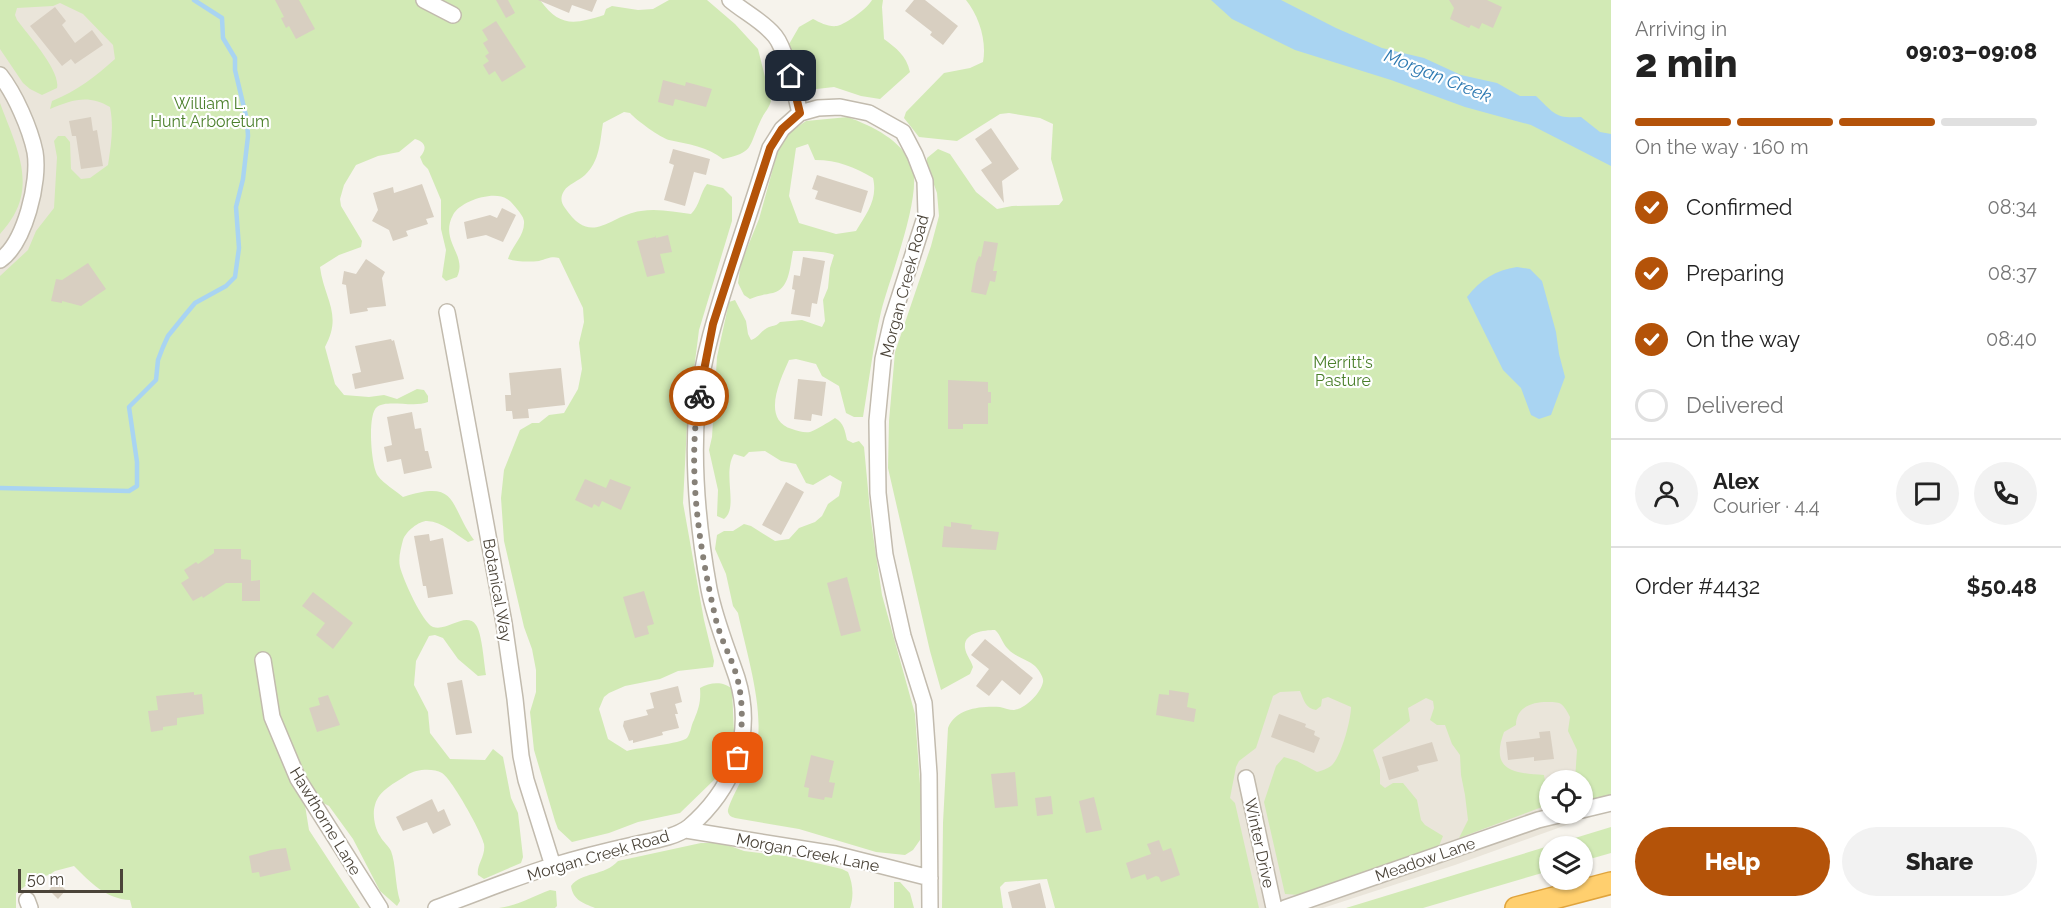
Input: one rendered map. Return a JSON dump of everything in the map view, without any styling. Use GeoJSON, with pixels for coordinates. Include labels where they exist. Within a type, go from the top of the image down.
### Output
{"type":"FeatureCollection","features":[{"type":"Feature","properties":{"kind":"highway"},"geometry":{"type":"LineString","coordinates":[[1516,908],[1611,883]]}},
{"type":"Feature","properties":{"kind":"street"},"geometry":{"type":"LineString","coordinates":[[424,0],[453,15]]}},
{"type":"Feature","properties":{"kind":"street"},"geometry":{"type":"LineString","coordinates":[[730,0],[776,37],[791,76],[800,113]]}},
{"type":"Feature","properties":{"kind":"street"},"geometry":{"type":"LineString","coordinates":[[0,75],[13,91],[35,152],[35,178],[28,212],[20,234],[6,256],[0,260]]}},
{"type":"Feature","properties":{"kind":"street","name":"Morgan Creek Road"},"geometry":{"type":"LineString","coordinates":[[436,908],[553,866],[686,830],[714,804],[729,780],[738,758],[743,709],[738,680],[717,624],[697,509],[695,450],[697,406],[713,324],[770,148],[782,129],[800,113],[818,108],[840,107],[869,114],[903,132],[925,181],[926,214],[892,320],[883,359],[877,421],[878,493],[885,555],[903,636],[924,703],[929,774],[930,908]]}},
{"type":"Feature","properties":{"kind":"street","name":"Botanical Way"},"geometry":{"type":"LineString","coordinates":[[447,312],[508,645],[521,756],[526,780],[553,866]]}},
{"type":"Feature","properties":{"kind":"street","name":"Hawthorne Lane"},"geometry":{"type":"LineString","coordinates":[[263,660],[272,717],[298,779],[380,908]]}},
{"type":"Feature","properties":{"kind":"street","name":"Winter Drive"},"geometry":{"type":"LineString","coordinates":[[1246,778],[1274,908]]}},
{"type":"Feature","properties":{"kind":"street"},"geometry":{"type":"LineString","coordinates":[[1593,807],[1611,803]]}},
{"type":"Feature","properties":{"kind":"street","name":"Meadow Lane"},"geometry":{"type":"LineString","coordinates":[[1285,908],[1539,820]]}},
{"type":"Feature","properties":{"kind":"street","name":"Morgan Creek Lane"},"geometry":{"type":"LineString","coordinates":[[686,830],[835,854],[930,878]]}},
{"type":"Feature","properties":{"kind":"shaded area"},"geometry":{"type":"Polygon","coordinates":[[[0,0],[101,0],[156,65],[0,428],[0,0]]]}},
{"type":"Feature","properties":{"kind":"shaded area"},"geometry":{"type":"Polygon","coordinates":[[[1076,622],[1611,703],[1611,809],[1593,815],[1593,770],[1539,770],[1539,824],[1569,824],[1455,865],[1323,908],[1079,908],[1076,622]]]}},
{"type":"Feature","properties":{"kind":"green space","name":"William L. Hunt Arboretum"},"geometry":{"type":"Polygon","coordinates":[[[0,0],[540,0],[554,15],[576,22],[604,15],[606,9],[612,6],[638,10],[653,9],[669,0],[707,0],[735,24],[758,49],[771,101],[749,148],[740,154],[723,159],[704,149],[665,139],[630,113],[624,112],[603,123],[594,164],[585,175],[566,189],[562,198],[564,206],[575,220],[592,228],[647,210],[691,214],[707,184],[723,188],[732,197],[732,221],[699,330],[687,425],[683,503],[704,620],[714,661],[713,667],[678,671],[660,679],[625,686],[604,697],[599,709],[608,739],[627,751],[687,738],[698,708],[700,688],[717,683],[732,689],[734,733],[726,760],[715,779],[680,813],[638,822],[609,833],[572,842],[558,829],[534,750],[530,712],[536,692],[536,670],[504,541],[501,498],[504,470],[520,430],[532,423],[539,423],[549,415],[564,413],[578,389],[582,369],[579,343],[584,322],[583,308],[559,258],[532,262],[508,259],[520,236],[524,221],[511,202],[501,197],[486,196],[470,201],[453,215],[449,233],[459,262],[459,269],[457,277],[446,281],[442,277],[446,250],[441,229],[441,200],[428,169],[420,157],[424,146],[415,139],[399,152],[378,156],[356,165],[344,185],[340,199],[341,206],[362,241],[361,247],[339,255],[320,267],[332,316],[330,335],[325,347],[335,384],[344,395],[369,397],[384,395],[397,399],[417,389],[424,390],[428,396],[428,402],[422,404],[387,404],[377,407],[372,419],[371,430],[373,462],[380,479],[403,497],[434,491],[450,498],[474,540],[468,542],[444,526],[424,521],[407,533],[403,540],[399,564],[414,600],[433,627],[444,627],[467,620],[476,625],[486,675],[478,676],[458,659],[443,638],[435,635],[429,636],[416,661],[414,685],[428,712],[430,733],[450,759],[485,760],[493,749],[503,757],[511,798],[518,813],[523,857],[521,863],[484,879],[478,875],[484,844],[478,829],[447,777],[438,771],[424,770],[415,771],[388,787],[380,795],[374,809],[377,829],[393,856],[400,901],[397,906],[380,891],[353,839],[329,806],[303,793],[309,830],[360,908],[132,908],[130,900],[113,897],[106,893],[92,884],[74,866],[36,878],[16,893],[16,908],[0,908],[0,276],[28,250],[36,231],[54,208],[57,157],[54,141],[58,136],[65,136],[70,142],[71,169],[81,179],[90,178],[108,165],[112,129],[110,107],[94,101],[80,100],[50,109],[52,101],[85,83],[115,59],[113,45],[83,14],[60,3],[53,6],[17,8],[15,15],[17,20],[49,63],[57,81],[57,88],[42,95],[30,89],[23,83],[0,49],[0,0]]]}},
{"type":"Feature","properties":{"kind":"green space"},"geometry":{"type":"Polygon","coordinates":[[[872,0],[883,0],[884,39],[897,49],[910,72],[880,99],[861,96],[834,87],[808,90],[801,87],[788,46],[799,27],[813,19],[831,26],[841,25],[862,11],[872,0]]]}},
{"type":"Feature","properties":{"kind":"green space","name":"Merritt's Pasture"},"geometry":{"type":"Polygon","coordinates":[[[966,0],[1611,0],[1611,798],[1604,800],[1593,798],[1593,770],[1576,770],[1577,750],[1568,731],[1570,717],[1564,707],[1560,703],[1536,703],[1522,710],[1516,725],[1504,732],[1500,754],[1502,762],[1514,771],[1539,775],[1539,808],[1459,838],[1468,820],[1460,755],[1452,744],[1445,725],[1437,725],[1430,720],[1434,708],[1433,701],[1426,698],[1408,708],[1410,721],[1373,750],[1380,770],[1380,784],[1385,788],[1393,783],[1403,783],[1417,800],[1421,820],[1443,836],[1439,846],[1299,895],[1285,894],[1264,802],[1276,766],[1284,757],[1317,772],[1331,766],[1345,738],[1351,707],[1328,697],[1322,699],[1321,706],[1316,710],[1307,705],[1300,691],[1280,692],[1273,696],[1256,748],[1239,761],[1236,767],[1230,798],[1235,803],[1259,908],[1055,908],[1047,879],[1005,882],[1000,887],[1003,908],[942,908],[943,823],[948,728],[957,716],[977,708],[1000,707],[1014,710],[1023,707],[1036,695],[1043,680],[1035,666],[1011,652],[997,632],[990,630],[975,633],[965,643],[966,653],[973,667],[970,674],[941,690],[888,468],[889,421],[895,352],[939,216],[937,193],[927,165],[927,158],[938,149],[950,154],[976,192],[997,209],[1012,206],[1059,205],[1063,200],[1051,159],[1053,124],[1040,118],[1009,113],[1000,114],[957,141],[919,137],[904,118],[906,112],[944,73],[970,68],[983,62],[984,46],[975,13],[966,0]]]}},
{"type":"Feature","properties":{"kind":"green space"},"geometry":{"type":"Polygon","coordinates":[[[0,103],[20,159],[22,187],[20,201],[14,215],[0,234],[0,103]]]}},
{"type":"Feature","properties":{"kind":"green space"},"geometry":{"type":"Polygon","coordinates":[[[848,117],[876,130],[901,148],[912,166],[914,179],[913,196],[904,238],[878,325],[863,417],[854,417],[846,413],[839,386],[822,376],[816,364],[796,359],[789,360],[785,368],[778,388],[775,408],[777,417],[783,424],[803,432],[813,431],[835,418],[845,430],[847,440],[853,443],[859,441],[864,447],[871,521],[882,595],[915,714],[921,798],[920,840],[913,850],[905,855],[876,852],[799,829],[735,818],[728,812],[751,761],[757,745],[759,730],[753,679],[738,613],[733,606],[726,574],[715,549],[717,535],[724,531],[733,531],[744,524],[775,541],[789,539],[799,528],[815,522],[822,516],[828,504],[839,496],[842,482],[830,475],[813,485],[806,483],[796,464],[781,461],[765,451],[749,452],[744,457],[734,454],[729,471],[730,507],[724,519],[717,516],[718,490],[709,450],[712,437],[717,357],[729,302],[735,300],[746,321],[751,340],[765,329],[780,322],[802,320],[822,327],[825,321],[823,300],[828,288],[834,255],[793,251],[786,282],[779,291],[773,293],[750,299],[744,295],[738,283],[741,263],[759,219],[780,143],[790,132],[806,121],[848,117]],[[808,144],[796,148],[789,196],[799,223],[836,234],[856,231],[873,199],[873,178],[846,165],[815,160],[808,144]]]}},
{"type":"Feature","properties":{"kind":"green space"},"geometry":{"type":"Polygon","coordinates":[[[1611,827],[1611,853],[1593,858],[1593,836],[1582,836],[1611,827]]]}},
{"type":"Feature","properties":{"kind":"green space"},"geometry":{"type":"Polygon","coordinates":[[[701,843],[722,843],[744,851],[786,856],[842,869],[848,872],[851,881],[850,908],[595,908],[579,900],[572,891],[571,886],[581,878],[607,869],[618,861],[701,843]]]}},
{"type":"Feature","properties":{"kind":"green space"},"geometry":{"type":"Polygon","coordinates":[[[1539,849],[1539,874],[1423,908],[1346,908],[1539,849]]]}},
{"type":"Feature","properties":{"kind":"green space"},"geometry":{"type":"Polygon","coordinates":[[[894,882],[900,882],[910,893],[914,908],[894,908],[894,882]]]}},
{"type":"Feature","properties":{"kind":"green space"},"geometry":{"type":"Polygon","coordinates":[[[550,890],[556,891],[557,906],[555,908],[499,908],[519,903],[550,890]]]}},
{"type":"Feature","properties":{"kind":"water"},"geometry":{"type":"Polygon","coordinates":[[[1211,0],[1281,0],[1382,48],[1424,58],[1461,75],[1497,83],[1520,96],[1536,96],[1556,114],[1581,117],[1600,132],[1611,134],[1611,166],[1531,125],[1465,107],[1391,80],[1295,50],[1232,19],[1211,0]]]}},
{"type":"Feature","properties":{"kind":"water"},"geometry":{"type":"Polygon","coordinates":[[[1517,267],[1530,269],[1542,281],[1565,377],[1551,415],[1539,419],[1531,415],[1521,388],[1503,370],[1467,297],[1489,277],[1517,267]]]}},
{"type":"Feature","properties":{"kind":"building"},"geometry":{"type":"Polygon","coordinates":[[[275,0],[299,0],[315,29],[296,39],[289,26],[286,28],[281,18],[284,17],[275,0]]]}},
{"type":"Feature","properties":{"kind":"building"},"geometry":{"type":"Polygon","coordinates":[[[496,0],[508,0],[515,13],[506,18],[496,0]]]}},
{"type":"Feature","properties":{"kind":"building"},"geometry":{"type":"Polygon","coordinates":[[[538,0],[597,0],[592,12],[572,5],[569,13],[538,0]]]}},
{"type":"Feature","properties":{"kind":"building"},"geometry":{"type":"Polygon","coordinates":[[[914,0],[925,0],[958,26],[943,45],[930,35],[932,32],[905,11],[914,0]]]}},
{"type":"Feature","properties":{"kind":"building"},"geometry":{"type":"Polygon","coordinates":[[[1449,0],[1487,0],[1502,7],[1493,28],[1482,23],[1479,29],[1471,25],[1469,28],[1450,19],[1454,8],[1449,0]]]}},
{"type":"Feature","properties":{"kind":"building"},"geometry":{"type":"Polygon","coordinates":[[[55,7],[66,21],[62,25],[75,43],[92,30],[103,45],[75,64],[71,59],[62,66],[30,26],[55,7]]]}},
{"type":"Feature","properties":{"kind":"building"},"geometry":{"type":"Polygon","coordinates":[[[496,21],[526,67],[502,82],[495,71],[489,75],[483,65],[489,61],[485,56],[489,53],[483,43],[488,40],[482,30],[496,21]]]}},
{"type":"Feature","properties":{"kind":"building"},"geometry":{"type":"Polygon","coordinates":[[[663,80],[685,86],[686,82],[712,89],[706,107],[675,99],[673,106],[658,102],[663,80]]]}},
{"type":"Feature","properties":{"kind":"building"},"geometry":{"type":"Polygon","coordinates":[[[91,117],[93,131],[97,130],[103,166],[81,169],[76,136],[72,136],[69,121],[91,117]]]}},
{"type":"Feature","properties":{"kind":"building"},"geometry":{"type":"Polygon","coordinates":[[[991,128],[1019,169],[1002,181],[1004,203],[981,170],[992,163],[975,139],[991,128]]]}},
{"type":"Feature","properties":{"kind":"building"},"geometry":{"type":"Polygon","coordinates":[[[673,149],[710,159],[706,175],[694,172],[685,206],[664,200],[674,165],[669,163],[673,149]]]}},
{"type":"Feature","properties":{"kind":"building"},"geometry":{"type":"Polygon","coordinates":[[[817,175],[868,191],[861,213],[815,199],[818,191],[812,189],[817,175]]]}},
{"type":"Feature","properties":{"kind":"building"},"geometry":{"type":"Polygon","coordinates":[[[422,184],[434,217],[426,219],[428,224],[406,231],[408,236],[393,241],[389,230],[372,221],[378,210],[373,193],[393,187],[394,193],[422,184]]]}},
{"type":"Feature","properties":{"kind":"building"},"geometry":{"type":"Polygon","coordinates":[[[502,208],[516,215],[503,242],[486,235],[467,239],[464,222],[490,215],[497,218],[502,208]]]}},
{"type":"Feature","properties":{"kind":"building"},"geometry":{"type":"Polygon","coordinates":[[[655,235],[656,238],[668,235],[672,252],[660,254],[665,273],[647,277],[637,241],[655,237],[655,235]]]}},
{"type":"Feature","properties":{"kind":"building"},"geometry":{"type":"Polygon","coordinates":[[[984,241],[998,243],[993,271],[997,271],[995,282],[990,281],[986,295],[971,292],[976,263],[979,256],[981,257],[984,241]]]}},
{"type":"Feature","properties":{"kind":"building"},"geometry":{"type":"Polygon","coordinates":[[[803,257],[825,261],[817,304],[812,303],[810,317],[791,314],[795,290],[792,289],[794,275],[800,276],[803,257]]]}},
{"type":"Feature","properties":{"kind":"building"},"geometry":{"type":"Polygon","coordinates":[[[366,259],[385,272],[382,278],[386,306],[367,308],[368,311],[350,314],[346,285],[342,284],[344,271],[356,274],[366,259]]]}},
{"type":"Feature","properties":{"kind":"building"},"geometry":{"type":"Polygon","coordinates":[[[88,263],[106,289],[81,306],[62,301],[62,303],[51,301],[56,279],[62,280],[88,263]]]}},
{"type":"Feature","properties":{"kind":"building"},"geometry":{"type":"Polygon","coordinates":[[[394,340],[404,379],[355,389],[352,374],[361,372],[355,346],[394,340]]]}},
{"type":"Feature","properties":{"kind":"building"},"geometry":{"type":"Polygon","coordinates":[[[561,368],[565,405],[528,409],[529,418],[513,419],[512,411],[506,411],[505,395],[511,395],[509,373],[561,368]]]}},
{"type":"Feature","properties":{"kind":"building"},"geometry":{"type":"Polygon","coordinates":[[[798,379],[826,382],[822,416],[812,414],[811,421],[794,419],[798,379]]]}},
{"type":"Feature","properties":{"kind":"building"},"geometry":{"type":"Polygon","coordinates":[[[948,380],[988,382],[991,403],[988,403],[988,424],[963,424],[963,429],[948,429],[948,380]]]}},
{"type":"Feature","properties":{"kind":"building"},"geometry":{"type":"Polygon","coordinates":[[[412,412],[415,429],[421,428],[425,451],[428,451],[432,468],[404,474],[401,459],[387,462],[384,447],[392,445],[387,417],[412,412]]]}},
{"type":"Feature","properties":{"kind":"building"},"geometry":{"type":"Polygon","coordinates":[[[585,479],[606,488],[610,479],[631,487],[621,510],[602,501],[599,507],[594,504],[592,508],[575,500],[585,479]]]}},
{"type":"Feature","properties":{"kind":"building"},"geometry":{"type":"Polygon","coordinates":[[[786,482],[804,492],[781,535],[762,525],[786,482]]]}},
{"type":"Feature","properties":{"kind":"building"},"geometry":{"type":"Polygon","coordinates":[[[951,522],[972,525],[971,529],[999,532],[996,550],[942,547],[944,526],[951,527],[951,522]]]}},
{"type":"Feature","properties":{"kind":"building"},"geometry":{"type":"Polygon","coordinates":[[[429,534],[430,541],[443,538],[453,594],[428,598],[426,586],[423,586],[414,536],[429,534]]]}},
{"type":"Feature","properties":{"kind":"building"},"geometry":{"type":"Polygon","coordinates":[[[214,549],[241,549],[241,559],[251,560],[251,581],[260,580],[260,601],[242,601],[242,583],[226,583],[203,598],[202,596],[193,601],[181,583],[189,578],[184,570],[214,553],[214,549]]]}},
{"type":"Feature","properties":{"kind":"building"},"geometry":{"type":"Polygon","coordinates":[[[847,577],[861,631],[841,636],[827,583],[847,577]]]}},
{"type":"Feature","properties":{"kind":"building"},"geometry":{"type":"Polygon","coordinates":[[[644,591],[654,624],[647,626],[649,634],[635,638],[623,597],[644,591]]]}},
{"type":"Feature","properties":{"kind":"building"},"geometry":{"type":"Polygon","coordinates":[[[313,592],[353,623],[333,649],[316,635],[325,623],[302,606],[313,592]]]}},
{"type":"Feature","properties":{"kind":"building"},"geometry":{"type":"Polygon","coordinates":[[[985,639],[1033,678],[1020,695],[1002,680],[989,696],[976,686],[989,669],[971,655],[985,639]]]}},
{"type":"Feature","properties":{"kind":"building"},"geometry":{"type":"Polygon","coordinates":[[[462,680],[472,733],[456,735],[447,683],[462,680]]]}},
{"type":"Feature","properties":{"kind":"building"},"geometry":{"type":"Polygon","coordinates":[[[678,686],[682,702],[675,704],[678,714],[675,714],[679,728],[633,743],[633,740],[629,741],[623,726],[624,721],[648,715],[646,710],[654,708],[650,693],[678,686]]]}},
{"type":"Feature","properties":{"kind":"building"},"geometry":{"type":"Polygon","coordinates":[[[1169,690],[1189,693],[1187,707],[1196,709],[1194,722],[1156,715],[1159,694],[1169,695],[1169,690]]]}},
{"type":"Feature","properties":{"kind":"building"},"geometry":{"type":"Polygon","coordinates":[[[194,692],[194,695],[202,694],[204,714],[177,718],[177,725],[151,732],[148,711],[158,710],[156,696],[194,692]]]}},
{"type":"Feature","properties":{"kind":"building"},"geometry":{"type":"Polygon","coordinates":[[[328,695],[340,725],[317,732],[309,708],[320,705],[318,698],[328,695]]]}},
{"type":"Feature","properties":{"kind":"building"},"geometry":{"type":"Polygon","coordinates":[[[1279,714],[1306,724],[1305,727],[1315,731],[1314,735],[1320,738],[1314,753],[1271,737],[1279,714]]]}},
{"type":"Feature","properties":{"kind":"building"},"geometry":{"type":"Polygon","coordinates":[[[1550,731],[1554,759],[1534,761],[1534,757],[1508,760],[1506,742],[1540,738],[1539,732],[1550,731]]]}},
{"type":"Feature","properties":{"kind":"building"},"geometry":{"type":"Polygon","coordinates":[[[1432,742],[1438,761],[1417,766],[1419,771],[1389,780],[1382,757],[1432,742]]]}},
{"type":"Feature","properties":{"kind":"building"},"geometry":{"type":"Polygon","coordinates":[[[811,755],[834,761],[829,782],[835,783],[832,798],[825,797],[824,800],[808,797],[809,788],[804,787],[811,755]]]}},
{"type":"Feature","properties":{"kind":"building"},"geometry":{"type":"Polygon","coordinates":[[[1015,772],[1018,806],[995,808],[991,774],[1015,772]]]}},
{"type":"Feature","properties":{"kind":"building"},"geometry":{"type":"Polygon","coordinates":[[[1051,796],[1053,814],[1037,816],[1035,798],[1051,796]]]}},
{"type":"Feature","properties":{"kind":"building"},"geometry":{"type":"Polygon","coordinates":[[[1094,797],[1102,830],[1086,833],[1079,801],[1094,797]]]}},
{"type":"Feature","properties":{"kind":"building"},"geometry":{"type":"Polygon","coordinates":[[[432,799],[438,812],[444,809],[451,825],[433,834],[427,822],[403,831],[396,817],[432,799]]]}},
{"type":"Feature","properties":{"kind":"building"},"geometry":{"type":"Polygon","coordinates":[[[1159,840],[1163,851],[1171,848],[1180,875],[1161,882],[1156,876],[1147,880],[1145,874],[1131,879],[1126,863],[1151,854],[1147,844],[1159,840]]]}},
{"type":"Feature","properties":{"kind":"building"},"geometry":{"type":"Polygon","coordinates":[[[286,848],[291,870],[260,877],[259,872],[252,873],[249,856],[286,848]]]}},
{"type":"Feature","properties":{"kind":"building"},"geometry":{"type":"Polygon","coordinates":[[[56,882],[66,890],[58,899],[49,890],[56,882]]]}},
{"type":"Feature","properties":{"kind":"building"},"geometry":{"type":"Polygon","coordinates":[[[1040,883],[1046,908],[1012,908],[1008,892],[1040,883]]]}},
{"type":"Feature","properties":{"kind":"waterway","name":"Morgan Creek"},"geometry":{"type":"LineString","coordinates":[[0,488],[129,491],[137,486],[137,462],[129,407],[156,380],[158,360],[163,347],[168,336],[185,315],[195,303],[226,286],[235,277],[239,248],[236,207],[243,179],[248,136],[247,120],[235,70],[235,58],[223,38],[222,18],[194,0]]}},
{"type":"Feature","properties":{"kind":"way so far"},"geometry":{"type":"LineString","coordinates":[[699,396],[695,450],[696,501],[709,589],[717,624],[738,680],[743,709],[738,758]]}},
{"type":"Feature","properties":{"kind":"route"},"geometry":{"type":"LineString","coordinates":[[699,396],[713,324],[770,148],[782,129],[800,113],[791,76]]}}]}
